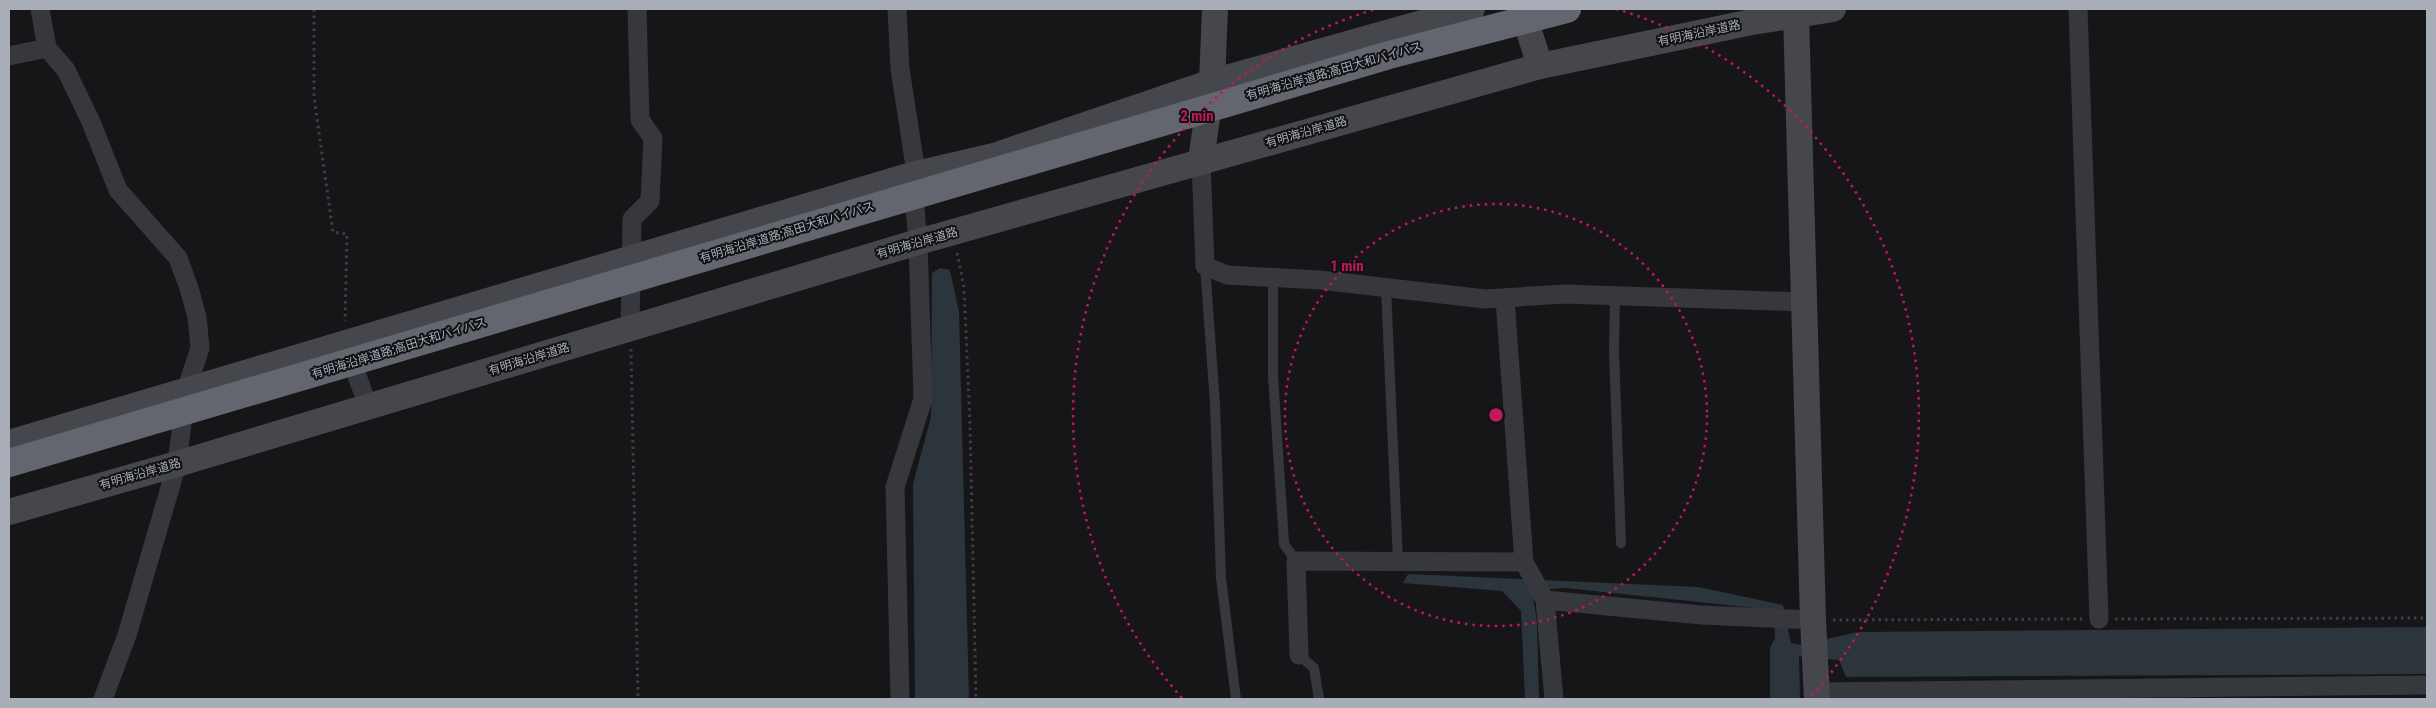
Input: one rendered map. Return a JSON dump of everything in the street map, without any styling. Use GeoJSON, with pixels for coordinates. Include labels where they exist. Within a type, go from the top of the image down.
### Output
{"type":"FeatureCollection","features":[{"type":"Feature","properties":{"kind":"highway","name":"有明海沿岸道路;高田大和バイパス"},"geometry":{"type":"LineString","coordinates":[[9,463],[1389,55],[1567,9]]}},
{"type":"Feature","properties":{"kind":"main road"},"geometry":{"type":"LineString","coordinates":[[1202,161],[1212,82],[1215,9]]}},
{"type":"Feature","properties":{"kind":"main road"},"geometry":{"type":"LineString","coordinates":[[9,443],[912,175],[994,156],[1212,82],[1472,9]]}},
{"type":"Feature","properties":{"kind":"main road"},"geometry":{"type":"LineString","coordinates":[[1522,9],[1540,66]]}},
{"type":"Feature","properties":{"kind":"main road","name":"有明海沿岸道路"},"geometry":{"type":"LineString","coordinates":[[9,512],[177,464],[918,242],[1540,66],[1796,11],[1833,9]]}},
{"type":"Feature","properties":{"kind":"main road"},"geometry":{"type":"LineString","coordinates":[[1796,11],[1806,302],[1813,620],[1817,696]]}},
{"type":"Feature","properties":{"kind":"street"},"geometry":{"type":"LineString","coordinates":[[40,9],[47,48],[66,70],[91,122],[118,190],[178,258],[197,317],[200,348],[186,391],[177,464],[127,635],[104,699]]}},
{"type":"Feature","properties":{"kind":"street"},"geometry":{"type":"LineString","coordinates":[[630,328],[633,258],[632,220],[650,201],[652,138],[640,120],[637,9]]}},
{"type":"Feature","properties":{"kind":"street"},"geometry":{"type":"LineString","coordinates":[[897,9],[900,69],[915,166],[912,175],[918,242],[923,399],[895,487],[900,699]]}},
{"type":"Feature","properties":{"kind":"street"},"geometry":{"type":"LineString","coordinates":[[2078,9],[2100,619]]}},
{"type":"Feature","properties":{"kind":"street"},"geometry":{"type":"LineString","coordinates":[[9,56],[47,48]]}},
{"type":"Feature","properties":{"kind":"street"},"geometry":{"type":"LineString","coordinates":[[1202,161],[1205,266],[1228,275],[1320,280],[1485,299],[1564,294],[1806,302]]}},
{"type":"Feature","properties":{"kind":"street"},"geometry":{"type":"LineString","coordinates":[[1505,299],[1524,562],[1545,600],[1554,699]]}},
{"type":"Feature","properties":{"kind":"street"},"geometry":{"type":"LineString","coordinates":[[345,342],[368,406]]}},
{"type":"Feature","properties":{"kind":"street"},"geometry":{"type":"LineString","coordinates":[[1299,656],[1296,561],[1524,562]]}},
{"type":"Feature","properties":{"kind":"street"},"geometry":{"type":"LineString","coordinates":[[1545,600],[1702,615],[1813,620]]}},
{"type":"Feature","properties":{"kind":"street"},"geometry":{"type":"LineString","coordinates":[[1817,696],[2372,692],[2427,684]]}},
{"type":"Feature","properties":{"kind":"lane"},"geometry":{"type":"LineString","coordinates":[[1205,266],[1215,404],[1221,578],[1236,699]]}},
{"type":"Feature","properties":{"kind":"lane"},"geometry":{"type":"LineString","coordinates":[[1273,277],[1273,376],[1284,544],[1296,561]]}},
{"type":"Feature","properties":{"kind":"lane"},"geometry":{"type":"LineString","coordinates":[[1386,288],[1398,561]]}},
{"type":"Feature","properties":{"kind":"lane"},"geometry":{"type":"LineString","coordinates":[[1615,296],[1614,350],[1621,543]]}},
{"type":"Feature","properties":{"kind":"lane"},"geometry":{"type":"LineString","coordinates":[[1299,656],[1314,668],[1318,699]]}},
{"type":"Feature","properties":{"kind":"path"},"geometry":{"type":"LineString","coordinates":[[314,9],[314,96],[334,232],[347,234],[345,342]]}},
{"type":"Feature","properties":{"kind":"path"},"geometry":{"type":"LineString","coordinates":[[953,232],[964,287],[970,425],[976,699]]}},
{"type":"Feature","properties":{"kind":"path"},"geometry":{"type":"LineString","coordinates":[[630,328],[638,699]]}},
{"type":"Feature","properties":{"kind":"path"},"geometry":{"type":"LineString","coordinates":[[1813,620],[2427,618]]}},
{"type":"Feature","properties":{"kind":"shaded area"},"geometry":{"type":"Polygon","coordinates":[[[940,268],[950,270],[959,312],[969,699],[915,699],[913,484],[931,417],[932,273],[940,268]]]}},
{"type":"Feature","properties":{"kind":"shaded area"},"geometry":{"type":"Polygon","coordinates":[[[1408,574],[1698,587],[1783,605],[1791,643],[1800,645],[1858,632],[2427,627],[2427,674],[1846,677],[1839,660],[1799,656],[1800,699],[1770,699],[1770,648],[1775,638],[1774,610],[1566,588],[1532,590],[1537,622],[1539,699],[1525,699],[1521,611],[1502,591],[1403,583],[1408,574]]]}}]}
